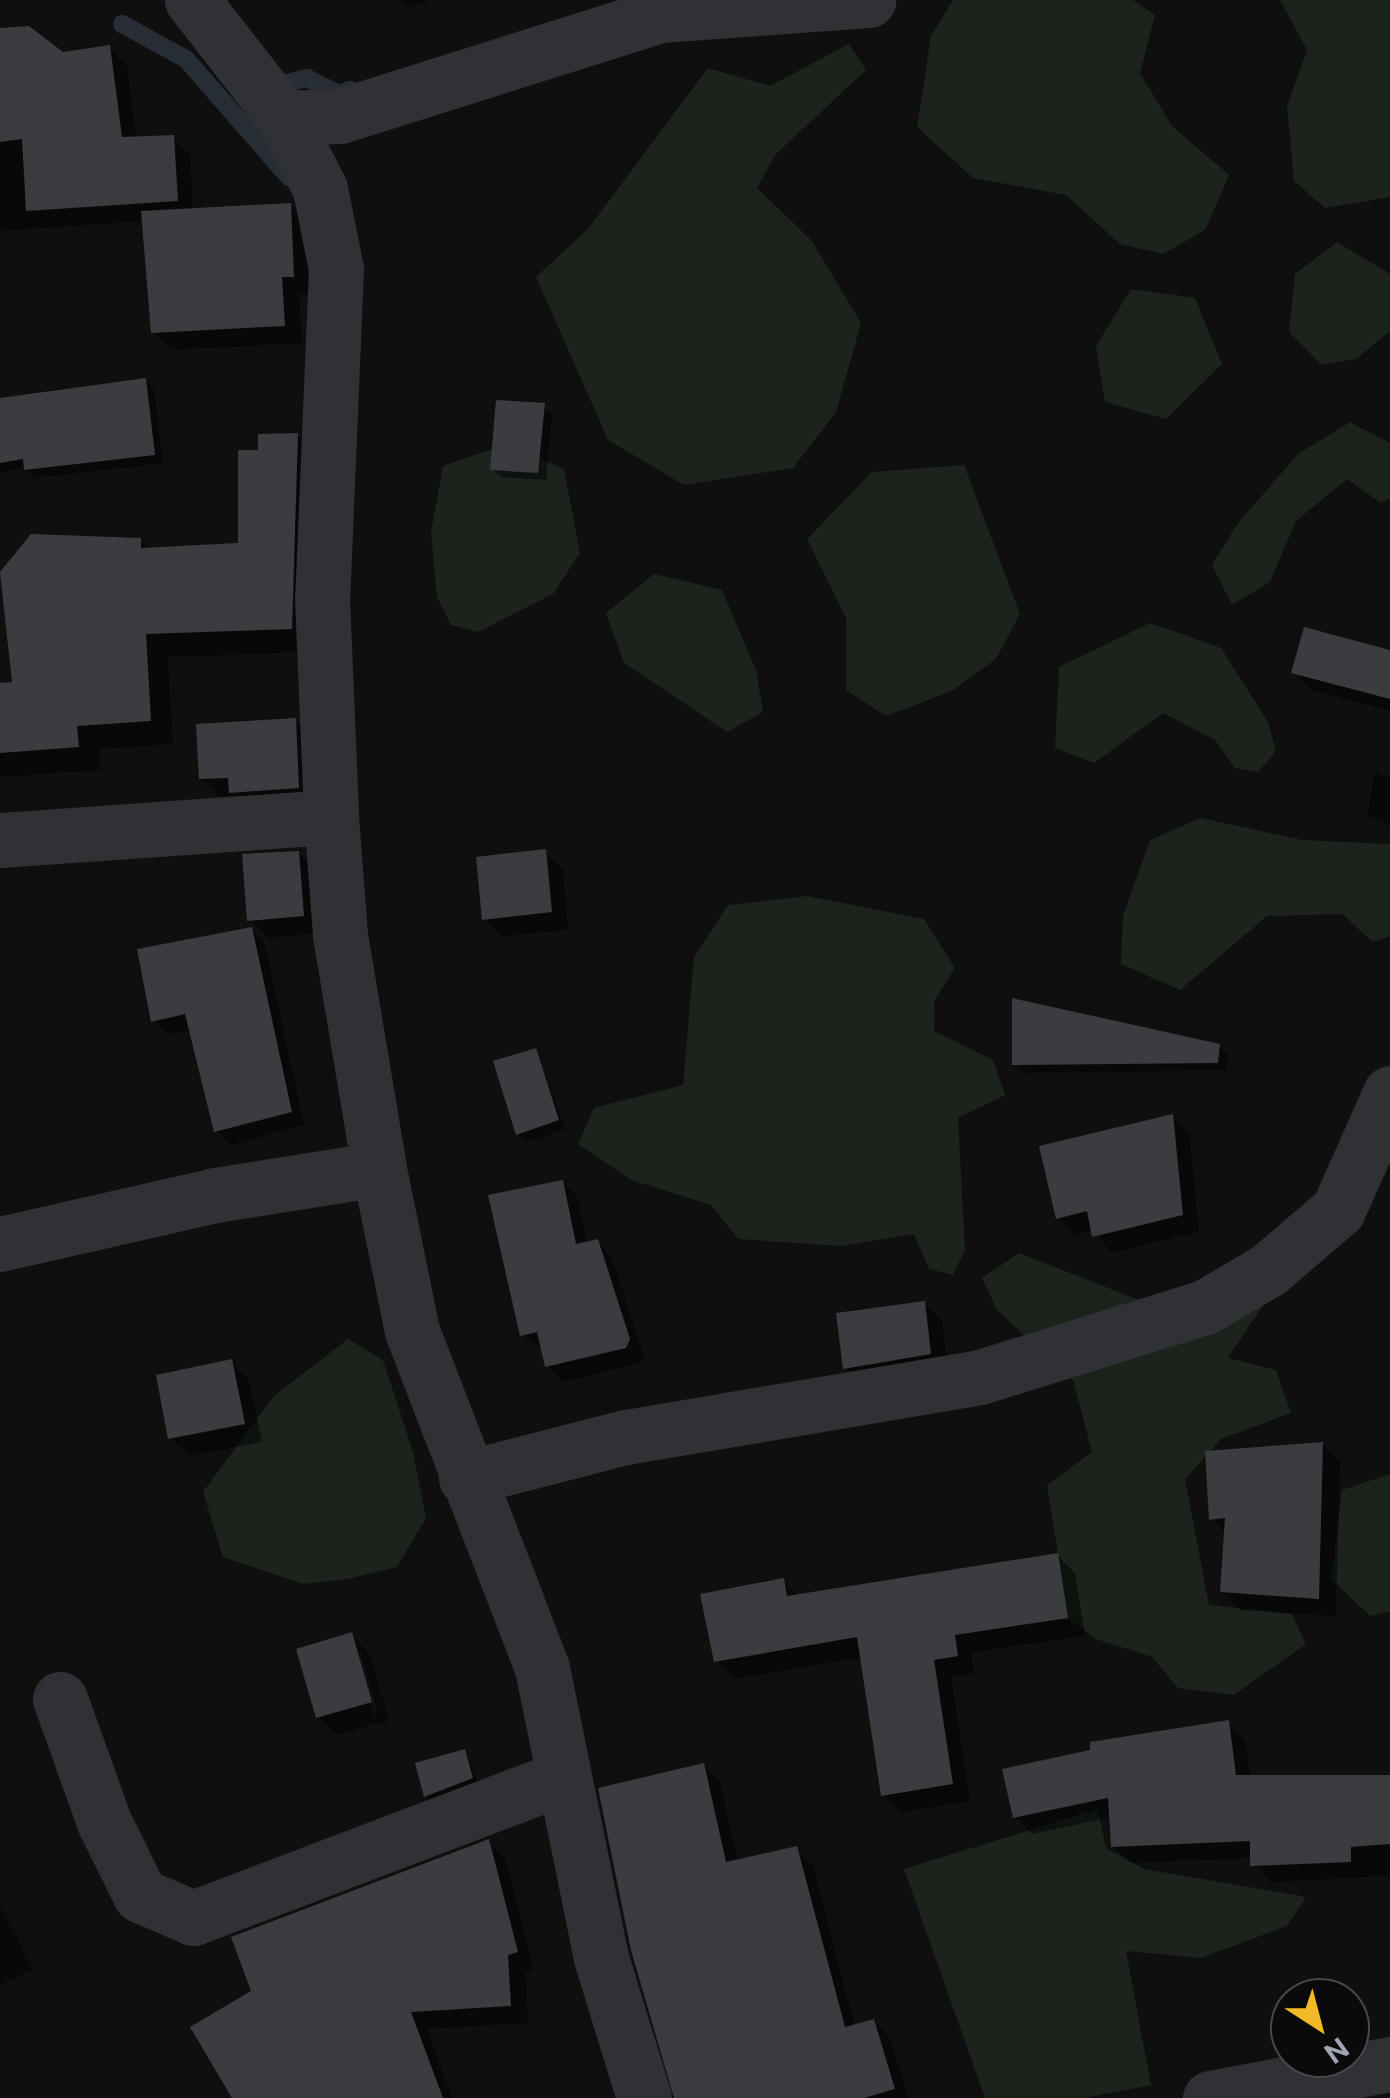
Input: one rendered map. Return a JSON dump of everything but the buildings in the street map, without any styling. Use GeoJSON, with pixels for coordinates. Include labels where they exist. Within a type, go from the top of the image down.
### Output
{"type":"FeatureCollection","features":[{"type":"Feature","properties":{"kind":"street"},"geometry":{"type":"LineString","coordinates":[[192,0],[284,118],[320,190],[336,269],[322,598],[331,817],[340,935],[379,1168],[412,1330],[542,1668],[601,1958],[644,2098]]}},
{"type":"Feature","properties":{"kind":"street"},"geometry":{"type":"LineString","coordinates":[[284,118],[340,116],[660,15],[868,0]]}},
{"type":"Feature","properties":{"kind":"street"},"geometry":{"type":"LineString","coordinates":[[0,840],[331,817]]}},
{"type":"Feature","properties":{"kind":"street"},"geometry":{"type":"LineString","coordinates":[[466,1478],[626,1437],[980,1378],[1204,1307],[1268,1270],[1338,1210],[1390,1093]]}},
{"type":"Feature","properties":{"kind":"street"},"geometry":{"type":"LineString","coordinates":[[0,1244],[215,1196],[379,1168]]}},
{"type":"Feature","properties":{"kind":"street"},"geometry":{"type":"LineString","coordinates":[[60,1699],[104,1822],[140,1895],[193,1918],[562,1778]]}},
{"type":"Feature","properties":{"kind":"street"},"geometry":{"type":"LineString","coordinates":[[1210,2098],[1390,2064]]}},
{"type":"Feature","properties":{"kind":"shaded area"},"geometry":{"type":"Polygon","coordinates":[[[953,0],[1133,0],[1155,15],[1140,73],[1172,126],[1229,175],[1205,230],[1163,254],[1120,244],[1066,195],[973,178],[917,127],[931,36],[953,0]]]}},
{"type":"Feature","properties":{"kind":"shaded area"},"geometry":{"type":"Polygon","coordinates":[[[1280,0],[1390,0],[1390,197],[1325,208],[1294,181],[1287,106],[1307,50],[1280,0]]]}},
{"type":"Feature","properties":{"kind":"shaded area"},"geometry":{"type":"Polygon","coordinates":[[[849,44],[866,70],[776,154],[757,188],[812,241],[861,323],[836,412],[793,468],[684,485],[608,440],[536,277],[588,229],[708,68],[770,86],[849,44]]]}},
{"type":"Feature","properties":{"kind":"shaded area"},"geometry":{"type":"Polygon","coordinates":[[[1337,242],[1390,274],[1390,331],[1356,359],[1321,365],[1289,332],[1295,274],[1337,242]]]}},
{"type":"Feature","properties":{"kind":"shaded area"},"geometry":{"type":"Polygon","coordinates":[[[1131,289],[1195,298],[1222,364],[1166,419],[1105,402],[1096,346],[1131,289]]]}},
{"type":"Feature","properties":{"kind":"shaded area"},"geometry":{"type":"Polygon","coordinates":[[[1350,422],[1390,443],[1390,498],[1381,503],[1347,479],[1296,521],[1270,582],[1232,605],[1212,565],[1238,523],[1298,454],[1350,422]]]}},
{"type":"Feature","properties":{"kind":"shaded area"},"geometry":{"type":"Polygon","coordinates":[[[509,443],[564,469],[580,553],[553,594],[478,632],[451,625],[437,597],[431,532],[443,466],[509,443]]]}},
{"type":"Feature","properties":{"kind":"shaded area"},"geometry":{"type":"Polygon","coordinates":[[[964,465],[1020,614],[996,659],[952,691],[886,716],[846,690],[846,618],[807,539],[872,472],[964,465]]]}},
{"type":"Feature","properties":{"kind":"shaded area"},"geometry":{"type":"Polygon","coordinates":[[[654,574],[722,590],[756,670],[763,712],[727,732],[624,663],[606,613],[654,574]]]}},
{"type":"Feature","properties":{"kind":"shaded area"},"geometry":{"type":"Polygon","coordinates":[[[1150,623],[1221,648],[1268,722],[1276,751],[1258,772],[1235,768],[1215,740],[1163,713],[1094,763],[1055,748],[1059,667],[1150,623]]]}},
{"type":"Feature","properties":{"kind":"shaded area"},"geometry":{"type":"Polygon","coordinates":[[[1201,818],[1302,840],[1390,844],[1390,936],[1373,942],[1342,914],[1267,916],[1180,990],[1121,964],[1123,916],[1150,840],[1201,818]]]}},
{"type":"Feature","properties":{"kind":"shaded area"},"geometry":{"type":"Polygon","coordinates":[[[807,896],[924,919],[955,968],[934,1001],[934,1031],[993,1060],[1005,1095],[958,1118],[965,1250],[953,1275],[929,1269],[914,1234],[841,1246],[738,1239],[711,1205],[631,1180],[578,1144],[594,1108],[683,1085],[694,957],[728,905],[807,896]]]}},
{"type":"Feature","properties":{"kind":"shaded area"},"geometry":{"type":"Polygon","coordinates":[[[1019,1253],[1139,1300],[1264,1304],[1228,1358],[1276,1370],[1291,1413],[1221,1439],[1185,1479],[1209,1605],[1292,1614],[1306,1644],[1234,1695],[1178,1688],[1152,1657],[1096,1639],[1068,1618],[1047,1485],[1092,1452],[1073,1380],[997,1310],[982,1278],[1019,1253]]]}},
{"type":"Feature","properties":{"kind":"shaded area"},"geometry":{"type":"Polygon","coordinates":[[[348,1339],[383,1360],[413,1452],[426,1518],[397,1567],[347,1579],[303,1584],[223,1557],[203,1492],[274,1396],[348,1339]]]}},
{"type":"Feature","properties":{"kind":"shaded area"},"geometry":{"type":"Polygon","coordinates":[[[1390,1474],[1390,1611],[1370,1616],[1331,1579],[1342,1490],[1390,1474]]]}},
{"type":"Feature","properties":{"kind":"shaded area"},"geometry":{"type":"Polygon","coordinates":[[[1098,1809],[1106,1848],[1144,1869],[1306,1897],[1287,1926],[1201,1958],[1126,1951],[1151,2085],[1085,2098],[985,2098],[904,1869],[1098,1809]]]}},
{"type":"Feature","properties":{"kind":"waterway"},"geometry":{"type":"LineString","coordinates":[[122,24],[186,59],[289,177]]}},
{"type":"Feature","properties":{"kind":"waterway"},"geometry":{"type":"LineString","coordinates":[[267,88],[307,78],[339,94],[350,90]]}}]}
